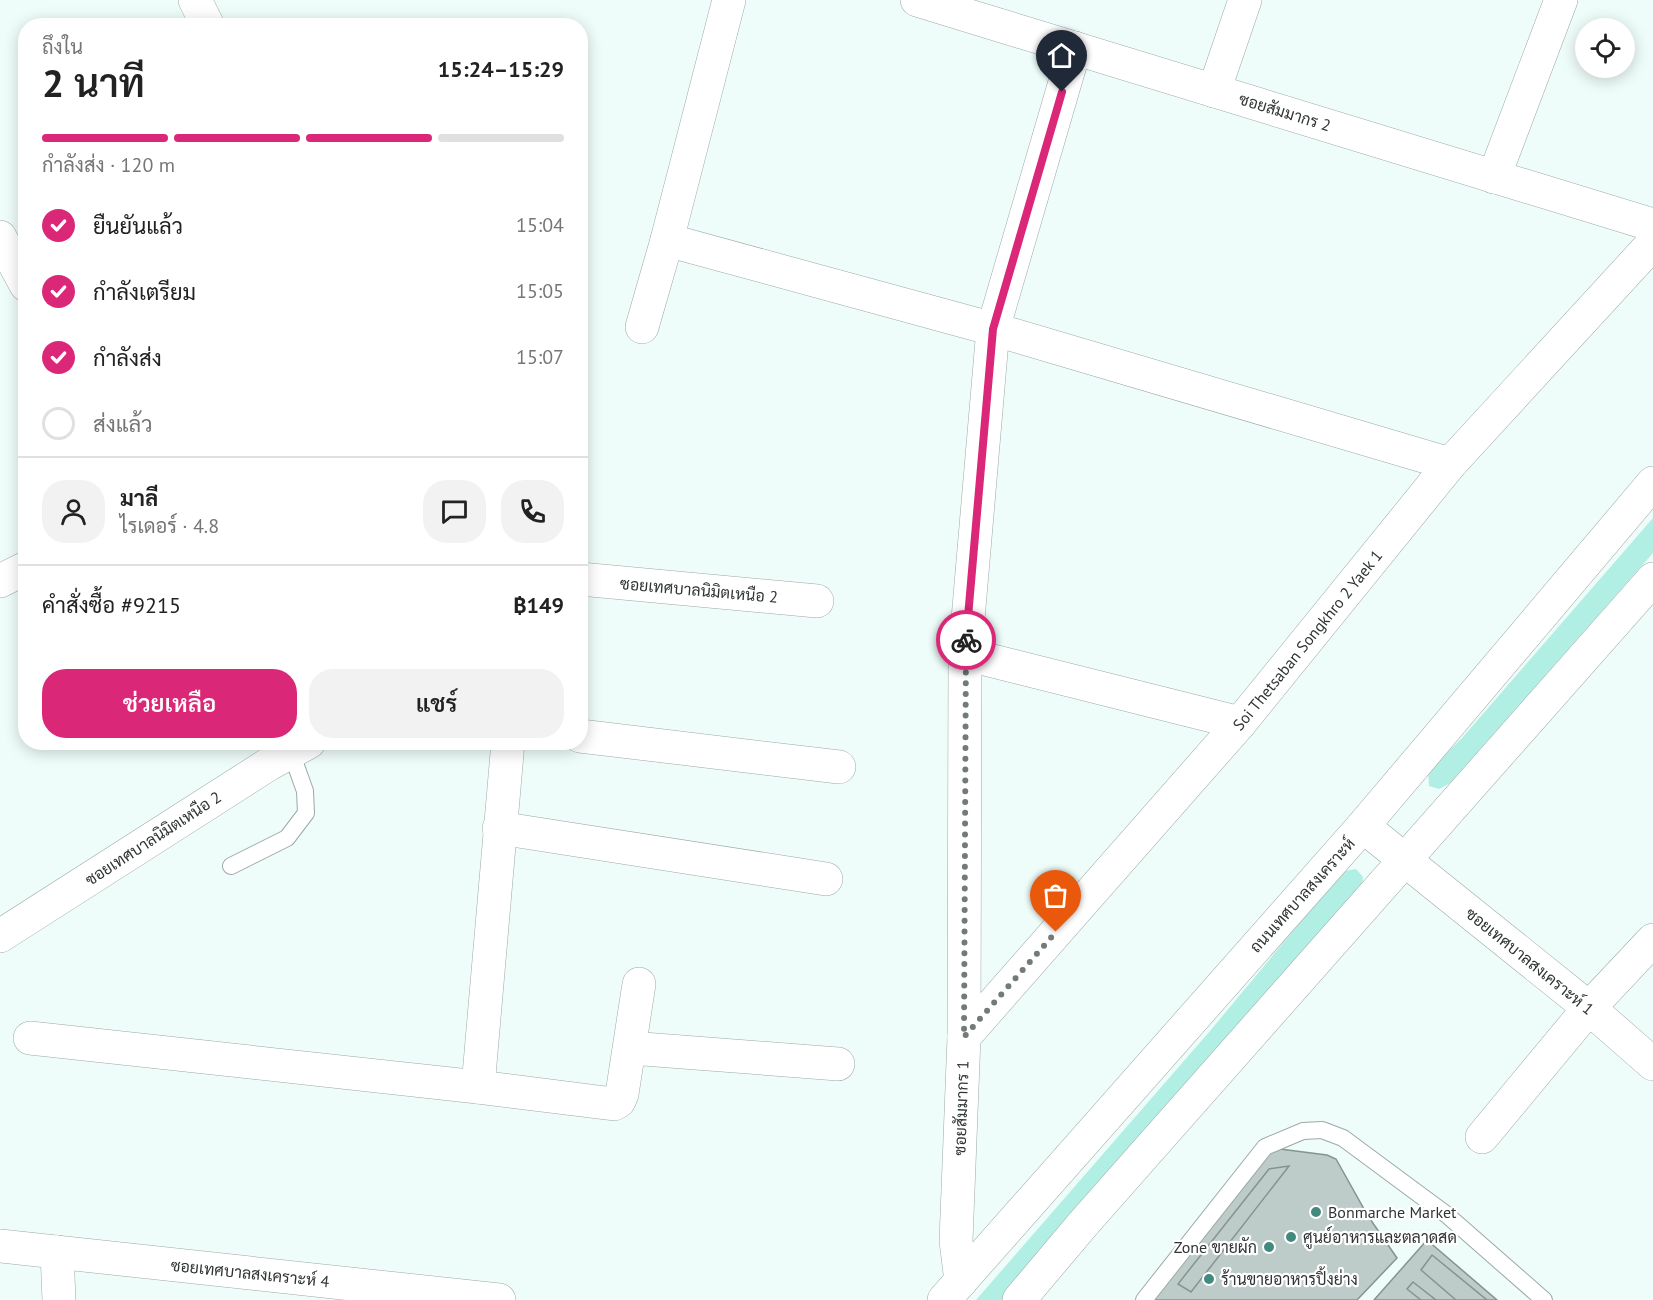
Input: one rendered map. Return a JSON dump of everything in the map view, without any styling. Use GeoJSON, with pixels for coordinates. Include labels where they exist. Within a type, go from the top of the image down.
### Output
{"type":"FeatureCollection","features":[{"type":"Feature","properties":{"kind":"street"},"geometry":{"type":"LineString","coordinates":[[195,0],[204,18]]}},
{"type":"Feature","properties":{"kind":"street"},"geometry":{"type":"LineString","coordinates":[[642,327],[668,240],[729,0]]}},
{"type":"Feature","properties":{"kind":"street"},"geometry":{"type":"LineString","coordinates":[[1214,91],[1245,0]]}},
{"type":"Feature","properties":{"kind":"street"},"geometry":{"type":"LineString","coordinates":[[1494,177],[1561,0]]}},
{"type":"Feature","properties":{"kind":"street","name":"ซอยสัมมากร 2"},"geometry":{"type":"LineString","coordinates":[[932,2],[1653,225]]}},
{"type":"Feature","properties":{"kind":"street","name":"ซอยสัมมากร 1"},"geometry":{"type":"LineString","coordinates":[[953,1290],[964,1037],[965,654],[993,329],[1075,48]]}},
{"type":"Feature","properties":{"kind":"street"},"geometry":{"type":"LineString","coordinates":[[0,237],[18,270]]}},
{"type":"Feature","properties":{"kind":"street"},"geometry":{"type":"LineString","coordinates":[[668,240],[993,329],[1450,464]]}},
{"type":"Feature","properties":{"kind":"street","name":"Soi Thetsaban Songkhro 2 Yaek 1"},"geometry":{"type":"LineString","coordinates":[[964,1037],[1240,723],[1450,464],[1653,243]]}},
{"type":"Feature","properties":{"kind":"street","name":"ถนนเทศบาลสงเคราะห์"},"geometry":{"type":"LineString","coordinates":[[953,1290],[1363,826],[1653,483]]}},
{"type":"Feature","properties":{"kind":"street"},"geometry":{"type":"LineString","coordinates":[[0,581],[18,571]]}},
{"type":"Feature","properties":{"kind":"street"},"geometry":{"type":"LineString","coordinates":[[1019,1300],[1083,1224],[1653,579]]}},
{"type":"Feature","properties":{"kind":"street","name":"ซอยเทศบาลนิมิตเหนือ 2"},"geometry":{"type":"LineString","coordinates":[[588,580],[817,601]]}},
{"type":"Feature","properties":{"kind":"street"},"geometry":{"type":"LineString","coordinates":[[965,654],[1240,723]]}},
{"type":"Feature","properties":{"kind":"street"},"geometry":{"type":"LineString","coordinates":[[588,737],[839,767]]}},
{"type":"Feature","properties":{"kind":"street","name":"ซอยเทศบาลนิมิตเหนือ 2"},"geometry":{"type":"LineString","coordinates":[[0,936],[282,750]]}},
{"type":"Feature","properties":{"kind":"street"},"geometry":{"type":"LineString","coordinates":[[478,1087],[507,750]]}},
{"type":"Feature","properties":{"kind":"street","name":"ซอยเทศบาลสงเคราะห์ 1"},"geometry":{"type":"LineString","coordinates":[[1363,826],[1589,1008],[1653,1064]]}},
{"type":"Feature","properties":{"kind":"street"},"geometry":{"type":"LineString","coordinates":[[499,828],[826,879]]}},
{"type":"Feature","properties":{"kind":"street"},"geometry":{"type":"LineString","coordinates":[[1482,1137],[1589,1008],[1653,940]]}},
{"type":"Feature","properties":{"kind":"street"},"geometry":{"type":"LineString","coordinates":[[30,1038],[614,1104],[619,1101],[621,1094],[639,984]]}},
{"type":"Feature","properties":{"kind":"street"},"geometry":{"type":"LineString","coordinates":[[630,1048],[838,1064]]}},
{"type":"Feature","properties":{"kind":"street","name":"ซอยเทศบาลสงเคราะห์ 4"},"geometry":{"type":"LineString","coordinates":[[0,1246],[57,1252],[254,1286],[499,1300]]}},
{"type":"Feature","properties":{"kind":"street"},"geometry":{"type":"LineString","coordinates":[[57,1252],[59,1300]]}},
{"type":"Feature","properties":{"kind":"lane"},"geometry":{"type":"LineString","coordinates":[[231,866],[287,838],[306,813],[305,790],[282,750]]}},
{"type":"Feature","properties":{"kind":"lane"},"geometry":{"type":"LineString","coordinates":[[1143,1300],[1265,1147],[1303,1131],[1322,1130],[1343,1138],[1447,1215],[1544,1300]]}},
{"type":"Feature","properties":{"kind":"green space"},"geometry":{"type":"Polygon","coordinates":[[[1653,518],[1653,553],[1450,783],[1439,789],[1429,786],[1428,771],[1462,738],[1653,518]]]}},
{"type":"Feature","properties":{"kind":"green space"},"geometry":{"type":"Polygon","coordinates":[[[1356,869],[1363,877],[1362,889],[1002,1300],[976,1300],[1210,1031],[1333,883],[1345,871],[1356,869]]]}},
{"type":"Feature","properties":{"kind":"building","name":"ศูนย์อาหารและตลาดสด"},"geometry":{"type":"Polygon","coordinates":[[[1272,1148],[1327,1155],[1336,1159],[1368,1216],[1397,1258],[1357,1300],[1150,1300],[1272,1148]]]}},
{"type":"Feature","properties":{"kind":"building"},"geometry":{"type":"Polygon","coordinates":[[[1289,1166],[1191,1292],[1178,1284],[1269,1169],[1289,1166]]]}},
{"type":"Feature","properties":{"kind":"building"},"geometry":{"type":"Polygon","coordinates":[[[1427,1240],[1497,1300],[1374,1300],[1427,1240]]]}},
{"type":"Feature","properties":{"kind":"building"},"geometry":{"type":"Polygon","coordinates":[[[1432,1255],[1487,1300],[1456,1300],[1421,1270],[1432,1255]]]}},
{"type":"Feature","properties":{"kind":"building"},"geometry":{"type":"Polygon","coordinates":[[[1413,1282],[1436,1300],[1421,1300],[1407,1289],[1413,1282]]]}},
{"type":"Feature","properties":{"kind":"way so far"},"geometry":{"type":"LineString","coordinates":[[966,640],[964,1037],[1056,932]]}},
{"type":"Feature","properties":{"kind":"place","name":"Bonmarche Market"},"geometry":{"type":"Point","coordinates":[1316,1212]}},
{"type":"Feature","properties":{"kind":"place","name":"ศูนย์อาหารและตลาดสด"},"geometry":{"type":"Point","coordinates":[1291,1237]}},
{"type":"Feature","properties":{"kind":"place","name":"Zone ขายผัก"},"geometry":{"type":"Point","coordinates":[1269,1247]}},
{"type":"Feature","properties":{"kind":"place","name":"ร้านขายอาหารปิ้งย่าง"},"geometry":{"type":"Point","coordinates":[1209,1279]}},
{"type":"Feature","properties":{"kind":"route"},"geometry":{"type":"LineString","coordinates":[[966,640],[993,329],[1062,92]]}}]}
